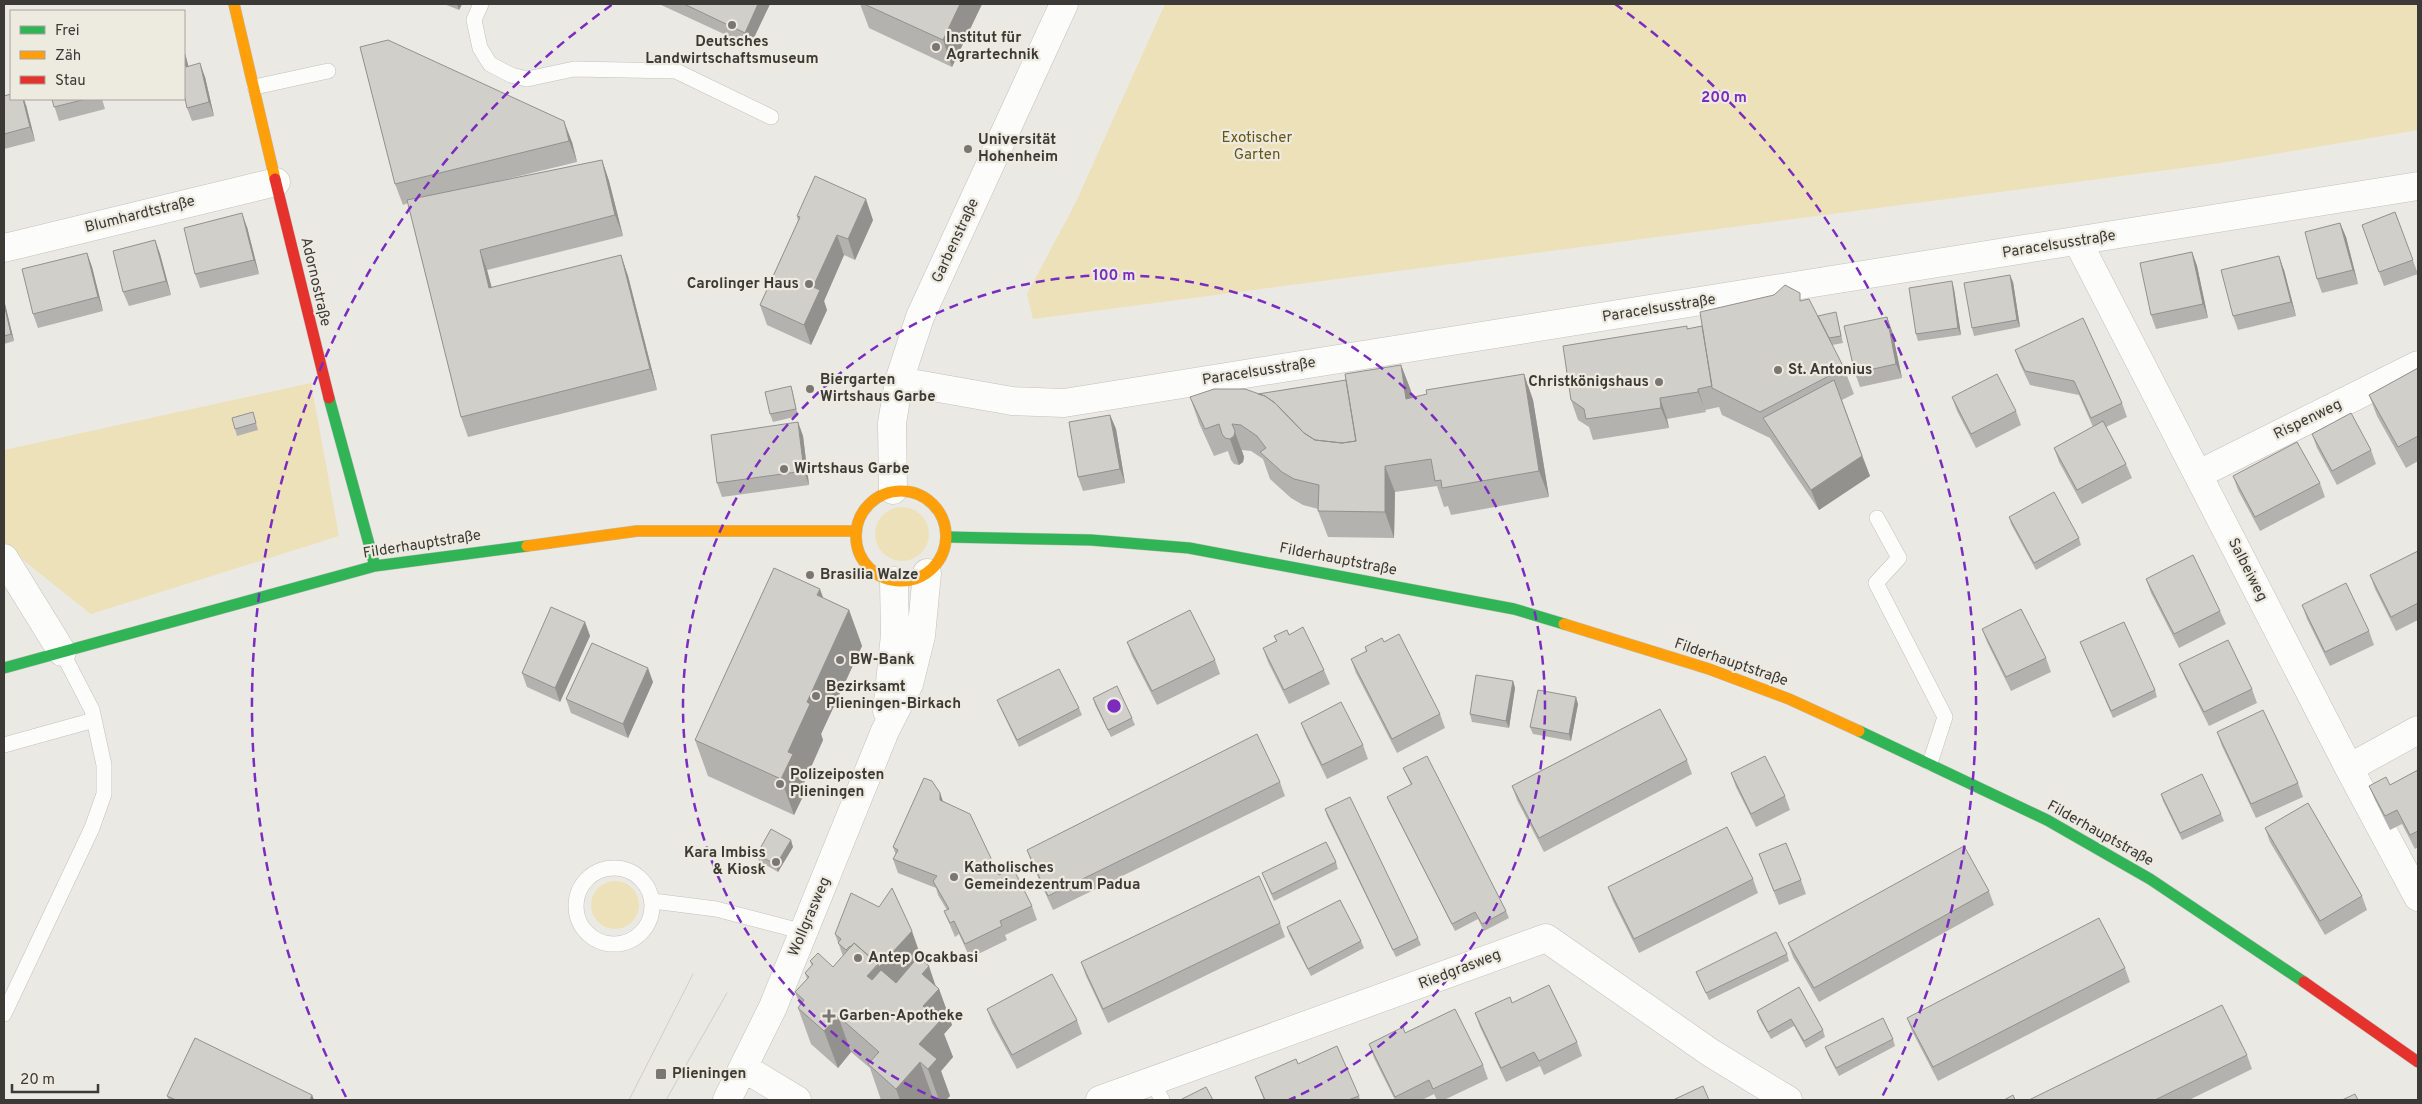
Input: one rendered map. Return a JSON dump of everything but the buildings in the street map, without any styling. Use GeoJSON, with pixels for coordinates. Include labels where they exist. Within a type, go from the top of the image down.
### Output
{"type":"FeatureCollection","features":[{"type":"Feature","properties":{"kind":"main road","name":"Adornostraße"},"geometry":{"type":"LineString","coordinates":[[234,4],[318,359],[375,566]]}},
{"type":"Feature","properties":{"kind":"main road"},"geometry":{"type":"LineString","coordinates":[[893,490],[910,490],[925,496],[937,506],[945,521],[948,537],[944,551],[938,563],[917,579],[894,581],[875,572],[861,558],[856,545],[856,531],[860,517],[867,505],[879,496],[893,490]]}},
{"type":"Feature","properties":{"kind":"main road","name":"Filderhauptstraße"},"geometry":{"type":"LineString","coordinates":[[4,668],[375,566],[637,531],[856,531]]}},
{"type":"Feature","properties":{"kind":"main road","name":"Filderhauptstraße"},"geometry":{"type":"LineString","coordinates":[[948,537],[1092,540],[1189,548],[1514,610],[1709,669],[1789,699],[1930,763],[2047,820],[2150,878],[2418,1062]]}},
{"type":"Feature","properties":{"kind":"street","name":"Garbenstraße"},"geometry":{"type":"LineString","coordinates":[[893,490],[892,430],[899,381],[920,317],[1064,4]]}},
{"type":"Feature","properties":{"kind":"street","name":"Blumhardtstraße"},"geometry":{"type":"LineString","coordinates":[[4,248],[276,182]]}},
{"type":"Feature","properties":{"kind":"street","name":"Paracelsusstraße"},"geometry":{"type":"LineString","coordinates":[[899,381],[1012,401],[1064,403],[2418,186]]}},
{"type":"Feature","properties":{"kind":"street","name":"Salbeiweg"},"geometry":{"type":"LineString","coordinates":[[2078,242],[2349,768],[2418,897]]}},
{"type":"Feature","properties":{"kind":"street","name":"Rispenweg"},"geometry":{"type":"LineString","coordinates":[[2198,474],[2418,365]]}},
{"type":"Feature","properties":{"kind":"street"},"geometry":{"type":"LineString","coordinates":[[4,558],[62,652]]}},
{"type":"Feature","properties":{"kind":"street","name":"Wollgrasweg"},"geometry":{"type":"LineString","coordinates":[[727,1100],[744,1068],[804,932],[885,731],[909,684],[919,646],[927,573]]}},
{"type":"Feature","properties":{"kind":"street","name":"Wollgrasweg"},"geometry":{"type":"LineString","coordinates":[[885,731],[895,635],[894,581]]}},
{"type":"Feature","properties":{"kind":"street"},"geometry":{"type":"LineString","coordinates":[[2349,768],[2418,730]]}},
{"type":"Feature","properties":{"kind":"street","name":"Riedgrasweg"},"geometry":{"type":"LineString","coordinates":[[1100,1100],[1157,1091],[1546,938],[1711,1053],[1788,1100]]}},
{"type":"Feature","properties":{"kind":"street"},"geometry":{"type":"LineString","coordinates":[[744,1068],[797,1100]]}},
{"type":"Feature","properties":{"kind":"lane"},"geometry":{"type":"LineString","coordinates":[[481,4],[474,20],[480,48],[490,64],[511,75],[527,79],[574,69],[676,71],[771,117]]}},
{"type":"Feature","properties":{"kind":"lane"},"geometry":{"type":"LineString","coordinates":[[255,87],[328,70]]}},
{"type":"Feature","properties":{"kind":"lane"},"geometry":{"type":"LineString","coordinates":[[1877,518],[1899,558],[1876,583],[1945,718],[1930,763]]}},
{"type":"Feature","properties":{"kind":"lane"},"geometry":{"type":"LineString","coordinates":[[4,1013],[92,828],[104,794],[104,765],[92,710],[62,652]]}},
{"type":"Feature","properties":{"kind":"lane"},"geometry":{"type":"LineString","coordinates":[[4,745],[94,720]]}},
{"type":"Feature","properties":{"kind":"lane"},"geometry":{"type":"LineString","coordinates":[[613,867],[632,871],[640,877],[647,885],[653,901],[651,918],[646,928],[634,939],[618,944],[608,944],[592,937],[581,926],[575,907],[576,897],[583,882],[602,869],[613,867]]}},
{"type":"Feature","properties":{"kind":"lane"},"geometry":{"type":"LineString","coordinates":[[653,901],[716,908],[804,932]]}},
{"type":"Feature","properties":{"kind":"green space","name":"Exotischer Garten"},"geometry":{"type":"Polygon","coordinates":[[[1165,4],[2418,4],[2418,130],[2220,163],[1033,319],[1027,294],[1076,202],[1165,4]]]}},
{"type":"Feature","properties":{"kind":"green space"},"geometry":{"type":"Polygon","coordinates":[[[311,383],[339,536],[91,614],[4,545],[4,450],[311,383]]]}},
{"type":"Feature","properties":{"kind":"green space"},"geometry":{"type":"Polygon","coordinates":[[[902,507],[912,509],[921,515],[927,524],[929,534],[927,544],[921,553],[912,559],[902,561],[892,559],[883,553],[877,544],[875,534],[877,524],[883,515],[892,509],[902,507]]]}},
{"type":"Feature","properties":{"kind":"green space"},"geometry":{"type":"Polygon","coordinates":[[[615,881],[624,883],[632,888],[637,896],[639,905],[637,914],[632,922],[624,927],[615,929],[606,927],[598,922],[593,914],[591,905],[593,896],[598,888],[606,883],[615,881]]]}},
{"type":"Feature","properties":{"kind":"tram line"},"geometry":{"type":"LineString","coordinates":[[629,1100],[693,974]]}},
{"type":"Feature","properties":{"kind":"tram line"},"geometry":{"type":"LineString","coordinates":[[666,1100],[727,993]]}},
{"type":"Feature","properties":{"kind":"traffic: fast"},"geometry":{"type":"LineString","coordinates":[[329,398],[375,566]]}},
{"type":"Feature","properties":{"kind":"traffic: fast"},"geometry":{"type":"LineString","coordinates":[[947,537],[1091,540],[1189,548],[1514,609],[1564,624]]}},
{"type":"Feature","properties":{"kind":"traffic: fast"},"geometry":{"type":"LineString","coordinates":[[4,668],[375,566],[527,546]]}},
{"type":"Feature","properties":{"kind":"traffic: fast"},"geometry":{"type":"LineString","coordinates":[[1859,731],[2047,820],[2150,879],[2304,982]]}},
{"type":"Feature","properties":{"kind":"traffic: slow"},"geometry":{"type":"LineString","coordinates":[[234,4],[275,179]]}},
{"type":"Feature","properties":{"kind":"traffic: slow"},"geometry":{"type":"LineString","coordinates":[[892,491],[910,491],[926,498],[939,511],[946,527],[946,536],[946,545],[939,561],[926,574],[910,581],[892,581],[876,574],[863,561],[856,545],[856,527],[863,511],[876,498],[892,491]]}},
{"type":"Feature","properties":{"kind":"traffic: slow"},"geometry":{"type":"LineString","coordinates":[[527,546],[637,531],[856,531]]}},
{"type":"Feature","properties":{"kind":"traffic: slow"},"geometry":{"type":"LineString","coordinates":[[1564,624],[1709,669],[1789,699],[1859,731]]}},
{"type":"Feature","properties":{"kind":"traffic: jam"},"geometry":{"type":"LineString","coordinates":[[275,179],[329,398]]}},
{"type":"Feature","properties":{"kind":"traffic: jam"},"geometry":{"type":"LineString","coordinates":[[2304,982],[2418,1062]]}},
{"type":"Feature","properties":{"kind":"place","name":"Deutsches Landwirtschaftsmuseum"},"geometry":{"type":"Point","coordinates":[732,25]}},
{"type":"Feature","properties":{"kind":"place","name":"Institut für Agrartechnik"},"geometry":{"type":"Point","coordinates":[936,47]}},
{"type":"Feature","properties":{"kind":"place","name":"Universität Hohenheim"},"geometry":{"type":"Point","coordinates":[968,149]}},
{"type":"Feature","properties":{"kind":"place","name":"Carolinger Haus"},"geometry":{"type":"Point","coordinates":[809,284]}},
{"type":"Feature","properties":{"kind":"place","name":"St. Antonius"},"geometry":{"type":"Point","coordinates":[1778,370]}},
{"type":"Feature","properties":{"kind":"place","name":"Christkönigshaus"},"geometry":{"type":"Point","coordinates":[1659,382]}},
{"type":"Feature","properties":{"kind":"place","name":"Biergarten Wirtshaus Garbe"},"geometry":{"type":"Point","coordinates":[810,389]}},
{"type":"Feature","properties":{"kind":"place","name":"Wirtshaus Garbe"},"geometry":{"type":"Point","coordinates":[784,469]}},
{"type":"Feature","properties":{"kind":"place","name":"Brasilia Walze"},"geometry":{"type":"Point","coordinates":[810,575]}},
{"type":"Feature","properties":{"kind":"place","name":"BW-Bank"},"geometry":{"type":"Point","coordinates":[840,660]}},
{"type":"Feature","properties":{"kind":"place","name":"Bezirksamt Plieningen‐Birkach"},"geometry":{"type":"Point","coordinates":[816,696]}},
{"type":"Feature","properties":{"kind":"place","name":"Polizeiposten Plieningen"},"geometry":{"type":"Point","coordinates":[780,784]}},
{"type":"Feature","properties":{"kind":"place","name":"Kara Imbiss & Kiosk"},"geometry":{"type":"Point","coordinates":[776,862]}},
{"type":"Feature","properties":{"kind":"place","name":"Katholisches Gemeindezentrum Padua"},"geometry":{"type":"Point","coordinates":[954,877]}},
{"type":"Feature","properties":{"kind":"place","name":"Antep Ocakbasi"},"geometry":{"type":"Point","coordinates":[858,958]}},
{"type":"Feature","properties":{"kind":"place","name":"Garben-Apotheke"},"geometry":{"type":"Point","coordinates":[829,1016]}},
{"type":"Feature","properties":{"kind":"place","name":"Plieningen"},"geometry":{"type":"Point","coordinates":[661,1074]}}]}
